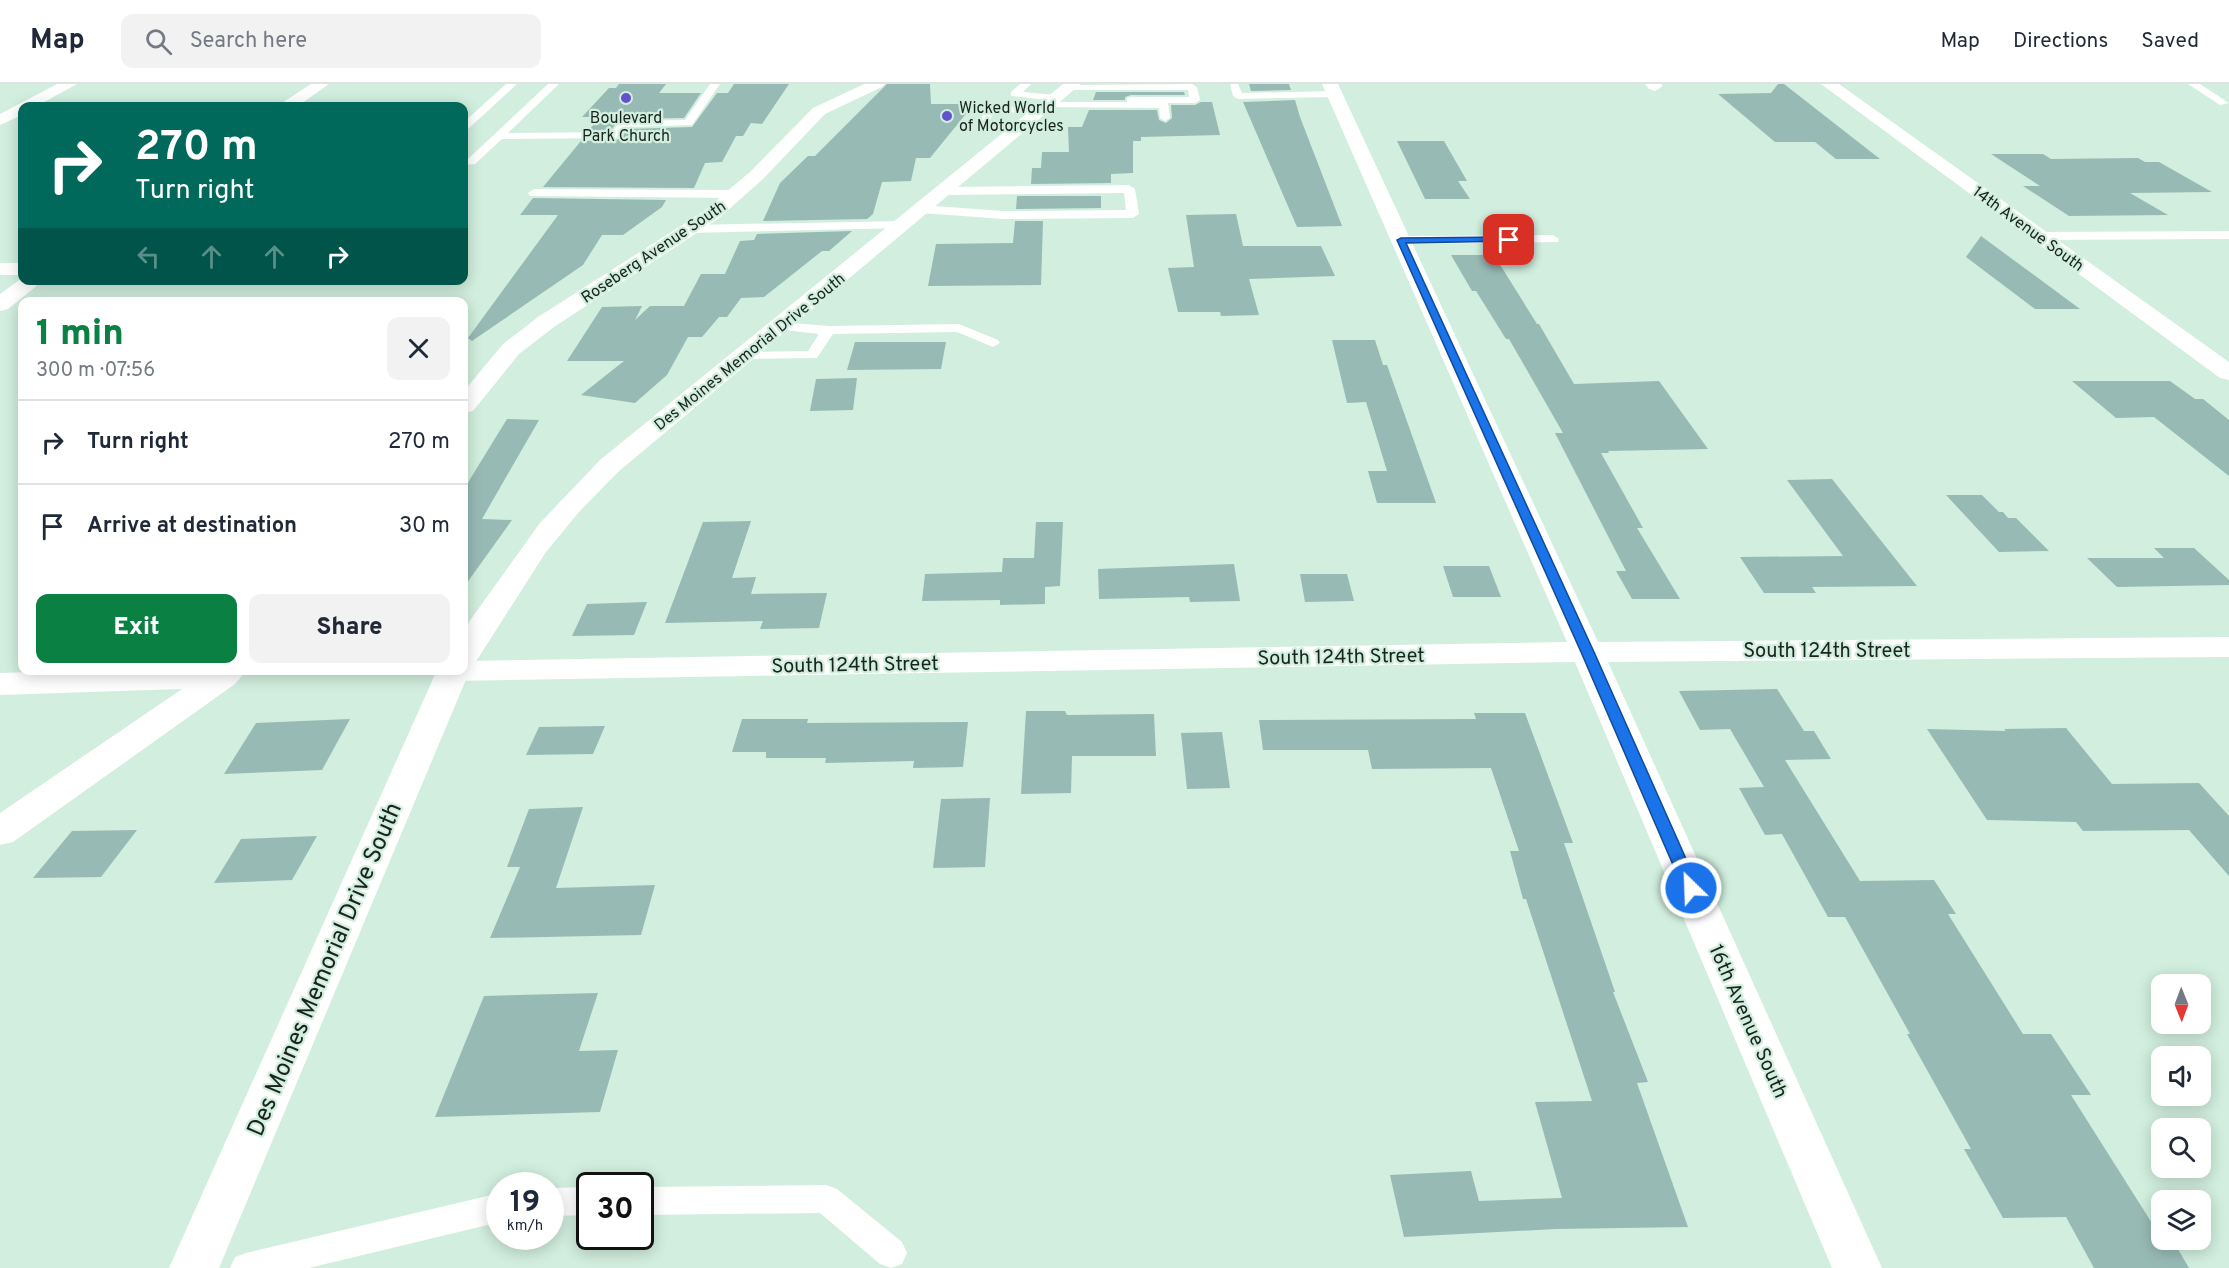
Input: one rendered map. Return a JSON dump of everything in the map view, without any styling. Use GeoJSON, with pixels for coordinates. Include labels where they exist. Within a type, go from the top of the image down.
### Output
{"type":"FeatureCollection","features":[{"type":"Feature","properties":{"kind":"street"},"geometry":{"type":"LineString","coordinates":[[35,102],[69,84]]}},
{"type":"Feature","properties":{"kind":"street"},"geometry":{"type":"LineString","coordinates":[[294,102],[321,84]]}},
{"type":"Feature","properties":{"kind":"street","name":"Roseberg Avenue South"},"geometry":{"type":"LineString","coordinates":[[468,399],[511,349],[546,322],[691,229],[735,194],[819,111],[877,84]]}},
{"type":"Feature","properties":{"kind":"street","name":"14th Avenue South"},"geometry":{"type":"LineString","coordinates":[[1829,84],[2229,373]]}},
{"type":"Feature","properties":{"kind":"street","name":"16th Avenue South"},"geometry":{"type":"LineString","coordinates":[[1332,89],[1587,652],[1857,1268]]}},
{"type":"Feature","properties":{"kind":"street","name":"Des Moines Memorial Drive South"},"geometry":{"type":"LineString","coordinates":[[468,649],[508,586],[564,512],[609,466],[1057,97]]}},
{"type":"Feature","properties":{"kind":"street"},"geometry":{"type":"LineString","coordinates":[[0,120],[18,111]]}},
{"type":"Feature","properties":{"kind":"street"},"geometry":{"type":"LineString","coordinates":[[0,269],[18,269]]}},
{"type":"Feature","properties":{"kind":"street"},"geometry":{"type":"LineString","coordinates":[[0,304],[27,285]]}},
{"type":"Feature","properties":{"kind":"street","name":"South 124th Street"},"geometry":{"type":"LineString","coordinates":[[468,666],[1587,652],[2229,647]]}},
{"type":"Feature","properties":{"kind":"street"},"geometry":{"type":"LineString","coordinates":[[0,684],[204,675]]}},
{"type":"Feature","properties":{"kind":"street"},"geometry":{"type":"LineString","coordinates":[[0,832],[226,675]]}},
{"type":"Feature","properties":{"kind":"street","name":"Des Moines Memorial Drive South"},"geometry":{"type":"LineString","coordinates":[[194,1268],[453,675]]}},
{"type":"Feature","properties":{"kind":"lane"},"geometry":{"type":"LineString","coordinates":[[468,123],[513,84]]}},
{"type":"Feature","properties":{"kind":"lane"},"geometry":{"type":"LineString","coordinates":[[468,162],[471,162],[554,84]]}},
{"type":"Feature","properties":{"kind":"lane"},"geometry":{"type":"LineString","coordinates":[[499,136],[615,135],[624,124],[688,123],[715,84]]}},
{"type":"Feature","properties":{"kind":"lane"},"geometry":{"type":"LineString","coordinates":[[1026,84],[1015,94],[1164,105],[1165,118]]}},
{"type":"Feature","properties":{"kind":"lane"},"geometry":{"type":"LineString","coordinates":[[2193,84],[2224,103]]}},
{"type":"Feature","properties":{"kind":"lane"},"geometry":{"type":"LineString","coordinates":[[1234,85],[1238,96],[1332,89]]}},
{"type":"Feature","properties":{"kind":"lane"},"geometry":{"type":"LineString","coordinates":[[986,118],[992,108],[1057,97],[1192,87],[1195,99],[1131,100]]}},
{"type":"Feature","properties":{"kind":"lane"},"geometry":{"type":"LineString","coordinates":[[921,209],[1004,215],[1133,214],[1130,189],[944,191]]}},
{"type":"Feature","properties":{"kind":"lane"},"geometry":{"type":"LineString","coordinates":[[534,193],[735,194]]}},
{"type":"Feature","properties":{"kind":"lane"},"geometry":{"type":"LineString","coordinates":[[691,229],[902,225]]}},
{"type":"Feature","properties":{"kind":"lane"},"geometry":{"type":"LineString","coordinates":[[2039,236],[2229,234]]}},
{"type":"Feature","properties":{"kind":"lane"},"geometry":{"type":"LineString","coordinates":[[1401,240],[1553,239]]}},
{"type":"Feature","properties":{"kind":"lane"},"geometry":{"type":"LineString","coordinates":[[780,326],[829,330],[959,328],[993,343]]}},
{"type":"Feature","properties":{"kind":"lane"},"geometry":{"type":"LineString","coordinates":[[743,356],[812,355],[829,330]]}},
{"type":"Feature","properties":{"kind":"lane"},"geometry":{"type":"LineString","coordinates":[[654,1201],[826,1199],[891,1253]]}},
{"type":"Feature","properties":{"kind":"lane"},"geometry":{"type":"LineString","coordinates":[[246,1268],[486,1211]]}},
{"type":"Feature","properties":{"kind":"building","name":"Boulevard Park Church"},"geometry":{"type":"Polygon","coordinates":[[[619,84],[666,84],[659,93],[701,93],[684,118],[623,119],[618,121],[611,130],[589,130],[600,117],[582,117],[609,88],[616,88],[619,84]]]}},
{"type":"Feature","properties":{"kind":"building"},"geometry":{"type":"Polygon","coordinates":[[[734,84],[789,84],[762,124],[751,123],[743,136],[736,136],[722,162],[705,163],[694,188],[543,187],[581,141],[616,140],[621,138],[628,129],[692,127],[717,93],[728,93],[734,84]]]}},
{"type":"Feature","properties":{"kind":"building"},"geometry":{"type":"Polygon","coordinates":[[[887,84],[930,84],[931,104],[974,104],[930,158],[916,158],[911,181],[882,182],[873,214],[867,219],[763,221],[780,183],[808,156],[815,156],[887,84]]]}},
{"type":"Feature","properties":{"kind":"building"},"geometry":{"type":"Polygon","coordinates":[[[1249,84],[1289,84],[1291,90],[1251,91],[1249,84]]]}},
{"type":"Feature","properties":{"kind":"building"},"geometry":{"type":"Polygon","coordinates":[[[1778,84],[1784,84],[1880,159],[1836,159],[1815,142],[1775,142],[1718,94],[1771,93],[1778,84]]]}},
{"type":"Feature","properties":{"kind":"building"},"geometry":{"type":"Polygon","coordinates":[[[1096,92],[1184,92],[1185,95],[1131,95],[1125,97],[1125,100],[1093,100],[1096,92]]]}},
{"type":"Feature","properties":{"kind":"building"},"geometry":{"type":"Polygon","coordinates":[[[1295,100],[1342,226],[1297,227],[1243,102],[1295,100]]]}},
{"type":"Feature","properties":{"kind":"building"},"geometry":{"type":"Polygon","coordinates":[[[1201,102],[1212,102],[1220,135],[1141,137],[1141,141],[1133,141],[1133,173],[1111,174],[1111,183],[1031,184],[1032,168],[1041,168],[1042,152],[1069,152],[1068,127],[1082,127],[1089,110],[1157,110],[1159,120],[1166,123],[1172,118],[1171,105],[1195,105],[1201,102]]]}},
{"type":"Feature","properties":{"kind":"building"},"geometry":{"type":"Polygon","coordinates":[[[1397,141],[1444,141],[1467,181],[1458,181],[1470,199],[1425,199],[1397,141]]]}},
{"type":"Feature","properties":{"kind":"building"},"geometry":{"type":"Polygon","coordinates":[[[1991,154],[2043,154],[2051,159],[2138,158],[2145,162],[2159,162],[2212,192],[2130,193],[2168,215],[2069,216],[2023,186],[2040,186],[1991,154]]]}},
{"type":"Feature","properties":{"kind":"building"},"geometry":{"type":"Polygon","coordinates":[[[1017,196],[1101,196],[1101,208],[1016,209],[1017,196]]]}},
{"type":"Feature","properties":{"kind":"building"},"geometry":{"type":"Polygon","coordinates":[[[533,198],[666,200],[662,207],[623,235],[602,235],[583,265],[472,341],[468,338],[558,215],[520,215],[533,198]]]}},
{"type":"Feature","properties":{"kind":"building"},"geometry":{"type":"Polygon","coordinates":[[[1236,214],[1243,246],[1321,246],[1335,276],[1249,279],[1259,315],[1221,316],[1220,312],[1178,312],[1168,268],[1194,267],[1186,215],[1236,214]]]}},
{"type":"Feature","properties":{"kind":"building"},"geometry":{"type":"Polygon","coordinates":[[[1015,221],[1043,221],[1041,285],[928,286],[936,244],[1013,243],[1015,221]]]}},
{"type":"Feature","properties":{"kind":"building"},"geometry":{"type":"Polygon","coordinates":[[[852,231],[829,251],[822,251],[764,297],[741,298],[727,317],[719,317],[702,337],[688,337],[667,375],[635,403],[581,395],[624,361],[567,361],[602,307],[642,306],[635,320],[650,306],[684,306],[701,274],[725,274],[740,241],[754,240],[757,234],[852,231]]]}},
{"type":"Feature","properties":{"kind":"building"},"geometry":{"type":"Polygon","coordinates":[[[1981,236],[2080,309],[2035,309],[1966,257],[1981,236]]]}},
{"type":"Feature","properties":{"kind":"building"},"geometry":{"type":"Polygon","coordinates":[[[1451,255],[1494,255],[1539,324],[1574,384],[1659,381],[1708,449],[1601,453],[1643,528],[1637,528],[1680,599],[1632,599],[1616,571],[1626,571],[1555,433],[1563,433],[1509,339],[1506,339],[1476,291],[1472,291],[1451,255]]]}},
{"type":"Feature","properties":{"kind":"building"},"geometry":{"type":"Polygon","coordinates":[[[1332,340],[1375,340],[1383,365],[1387,365],[1436,503],[1377,503],[1368,471],[1387,471],[1366,402],[1347,403],[1332,340]]]}},
{"type":"Feature","properties":{"kind":"building"},"geometry":{"type":"Polygon","coordinates":[[[855,342],[946,342],[941,369],[847,370],[855,342]]]}},
{"type":"Feature","properties":{"kind":"building"},"geometry":{"type":"Polygon","coordinates":[[[857,378],[853,410],[810,411],[816,379],[857,378]]]}},
{"type":"Feature","properties":{"kind":"building"},"geometry":{"type":"Polygon","coordinates":[[[2072,381],[2170,381],[2195,399],[2203,399],[2229,420],[2229,476],[2154,417],[2116,418],[2072,381]]]}},
{"type":"Feature","properties":{"kind":"building"},"geometry":{"type":"Polygon","coordinates":[[[507,419],[539,420],[482,519],[512,520],[468,581],[468,482],[507,419]]]}},
{"type":"Feature","properties":{"kind":"building"},"geometry":{"type":"Polygon","coordinates":[[[1832,479],[1917,586],[1812,587],[1816,593],[1764,593],[1740,557],[1843,556],[1787,480],[1832,479]]]}},
{"type":"Feature","properties":{"kind":"building"},"geometry":{"type":"Polygon","coordinates":[[[1946,495],[1982,495],[1999,512],[2003,512],[2008,518],[2016,518],[2049,551],[1999,552],[1946,495]]]}},
{"type":"Feature","properties":{"kind":"building"},"geometry":{"type":"Polygon","coordinates":[[[751,521],[732,578],[756,577],[751,594],[827,593],[819,628],[760,629],[763,621],[665,623],[703,522],[751,521]]]}},
{"type":"Feature","properties":{"kind":"building"},"geometry":{"type":"Polygon","coordinates":[[[1036,522],[1063,522],[1060,586],[1045,587],[1045,604],[1000,605],[1000,600],[922,601],[925,574],[1002,572],[1003,558],[1034,558],[1036,522]]]}},
{"type":"Feature","properties":{"kind":"building"},"geometry":{"type":"Polygon","coordinates":[[[2154,548],[2194,548],[2229,580],[2229,585],[2117,587],[2087,558],[2164,558],[2154,548]]]}},
{"type":"Feature","properties":{"kind":"building"},"geometry":{"type":"Polygon","coordinates":[[[1234,564],[1240,601],[1190,602],[1189,597],[1099,599],[1098,569],[1234,564]]]}},
{"type":"Feature","properties":{"kind":"building"},"geometry":{"type":"Polygon","coordinates":[[[1443,566],[1489,566],[1501,597],[1453,597],[1443,566]]]}},
{"type":"Feature","properties":{"kind":"building"},"geometry":{"type":"Polygon","coordinates":[[[1300,574],[1347,574],[1354,601],[1305,602],[1300,574]]]}},
{"type":"Feature","properties":{"kind":"building"},"geometry":{"type":"Polygon","coordinates":[[[647,602],[634,635],[572,636],[587,604],[647,602]]]}},
{"type":"Feature","properties":{"kind":"building"},"geometry":{"type":"Polygon","coordinates":[[[1777,689],[1804,731],[1814,731],[1831,759],[1785,760],[1860,881],[1934,880],[1956,914],[1948,914],[2023,1034],[2051,1034],[2091,1095],[2071,1095],[2151,1222],[2151,1250],[2178,1250],[2189,1268],[2094,1268],[2066,1217],[2003,1218],[1964,1149],[1971,1149],[1845,917],[1828,917],[1782,834],[1765,835],[1739,788],[1764,787],[1730,729],[1700,730],[1679,691],[1777,689]]]}},
{"type":"Feature","properties":{"kind":"building"},"geometry":{"type":"Polygon","coordinates":[[[1026,711],[1065,711],[1067,715],[1154,714],[1156,756],[1072,756],[1071,793],[1021,794],[1026,711]]]}},
{"type":"Feature","properties":{"kind":"building"},"geometry":{"type":"Polygon","coordinates":[[[1474,713],[1525,713],[1573,843],[1564,843],[1615,992],[1613,992],[1648,1082],[1637,1083],[1688,1227],[1555,1229],[1404,1237],[1390,1175],[1471,1171],[1479,1201],[1562,1198],[1535,1102],[1592,1101],[1526,899],[1523,899],[1510,851],[1519,851],[1491,768],[1372,769],[1368,750],[1263,750],[1259,720],[1476,719],[1474,713]]]}},
{"type":"Feature","properties":{"kind":"building"},"geometry":{"type":"Polygon","coordinates":[[[350,719],[322,770],[224,774],[256,723],[350,719]]]}},
{"type":"Feature","properties":{"kind":"building"},"geometry":{"type":"Polygon","coordinates":[[[742,719],[808,719],[807,723],[968,722],[963,767],[913,768],[914,761],[825,763],[826,758],[766,758],[766,752],[732,752],[742,719]]]}},
{"type":"Feature","properties":{"kind":"building"},"geometry":{"type":"Polygon","coordinates":[[[605,726],[593,754],[526,755],[539,727],[605,726]]]}},
{"type":"Feature","properties":{"kind":"building"},"geometry":{"type":"Polygon","coordinates":[[[2066,728],[2112,784],[2199,783],[2229,816],[2229,876],[2189,830],[2083,831],[2076,822],[1987,820],[1927,729],[2006,731],[2004,729],[2066,728]]]}},
{"type":"Feature","properties":{"kind":"building"},"geometry":{"type":"Polygon","coordinates":[[[1222,732],[1230,788],[1187,789],[1181,733],[1222,732]]]}},
{"type":"Feature","properties":{"kind":"building"},"geometry":{"type":"Polygon","coordinates":[[[990,798],[985,867],[933,868],[941,799],[990,798]]]}},
{"type":"Feature","properties":{"kind":"building"},"geometry":{"type":"Polygon","coordinates":[[[583,807],[556,888],[655,885],[641,935],[490,938],[520,867],[507,867],[529,809],[583,807]]]}},
{"type":"Feature","properties":{"kind":"building"},"geometry":{"type":"Polygon","coordinates":[[[137,830],[101,877],[33,878],[72,831],[137,830]]]}},
{"type":"Feature","properties":{"kind":"building"},"geometry":{"type":"Polygon","coordinates":[[[317,836],[292,880],[214,883],[241,839],[317,836]]]}},
{"type":"Feature","properties":{"kind":"building"},"geometry":{"type":"Polygon","coordinates":[[[598,993],[579,1051],[618,1050],[600,1112],[435,1117],[484,996],[598,993]]]}},
{"type":"Feature","properties":{"kind":"place","name":"Boulevard Park Church"},"geometry":{"type":"Point","coordinates":[626,98]}},
{"type":"Feature","properties":{"kind":"place","name":"Wicked World of Motorcycles"},"geometry":{"type":"Point","coordinates":[947,116]}},
{"type":"Feature","properties":{"kind":"route"},"geometry":{"type":"LineString","coordinates":[[1509,240],[1401,240],[1691,888]]}}]}
